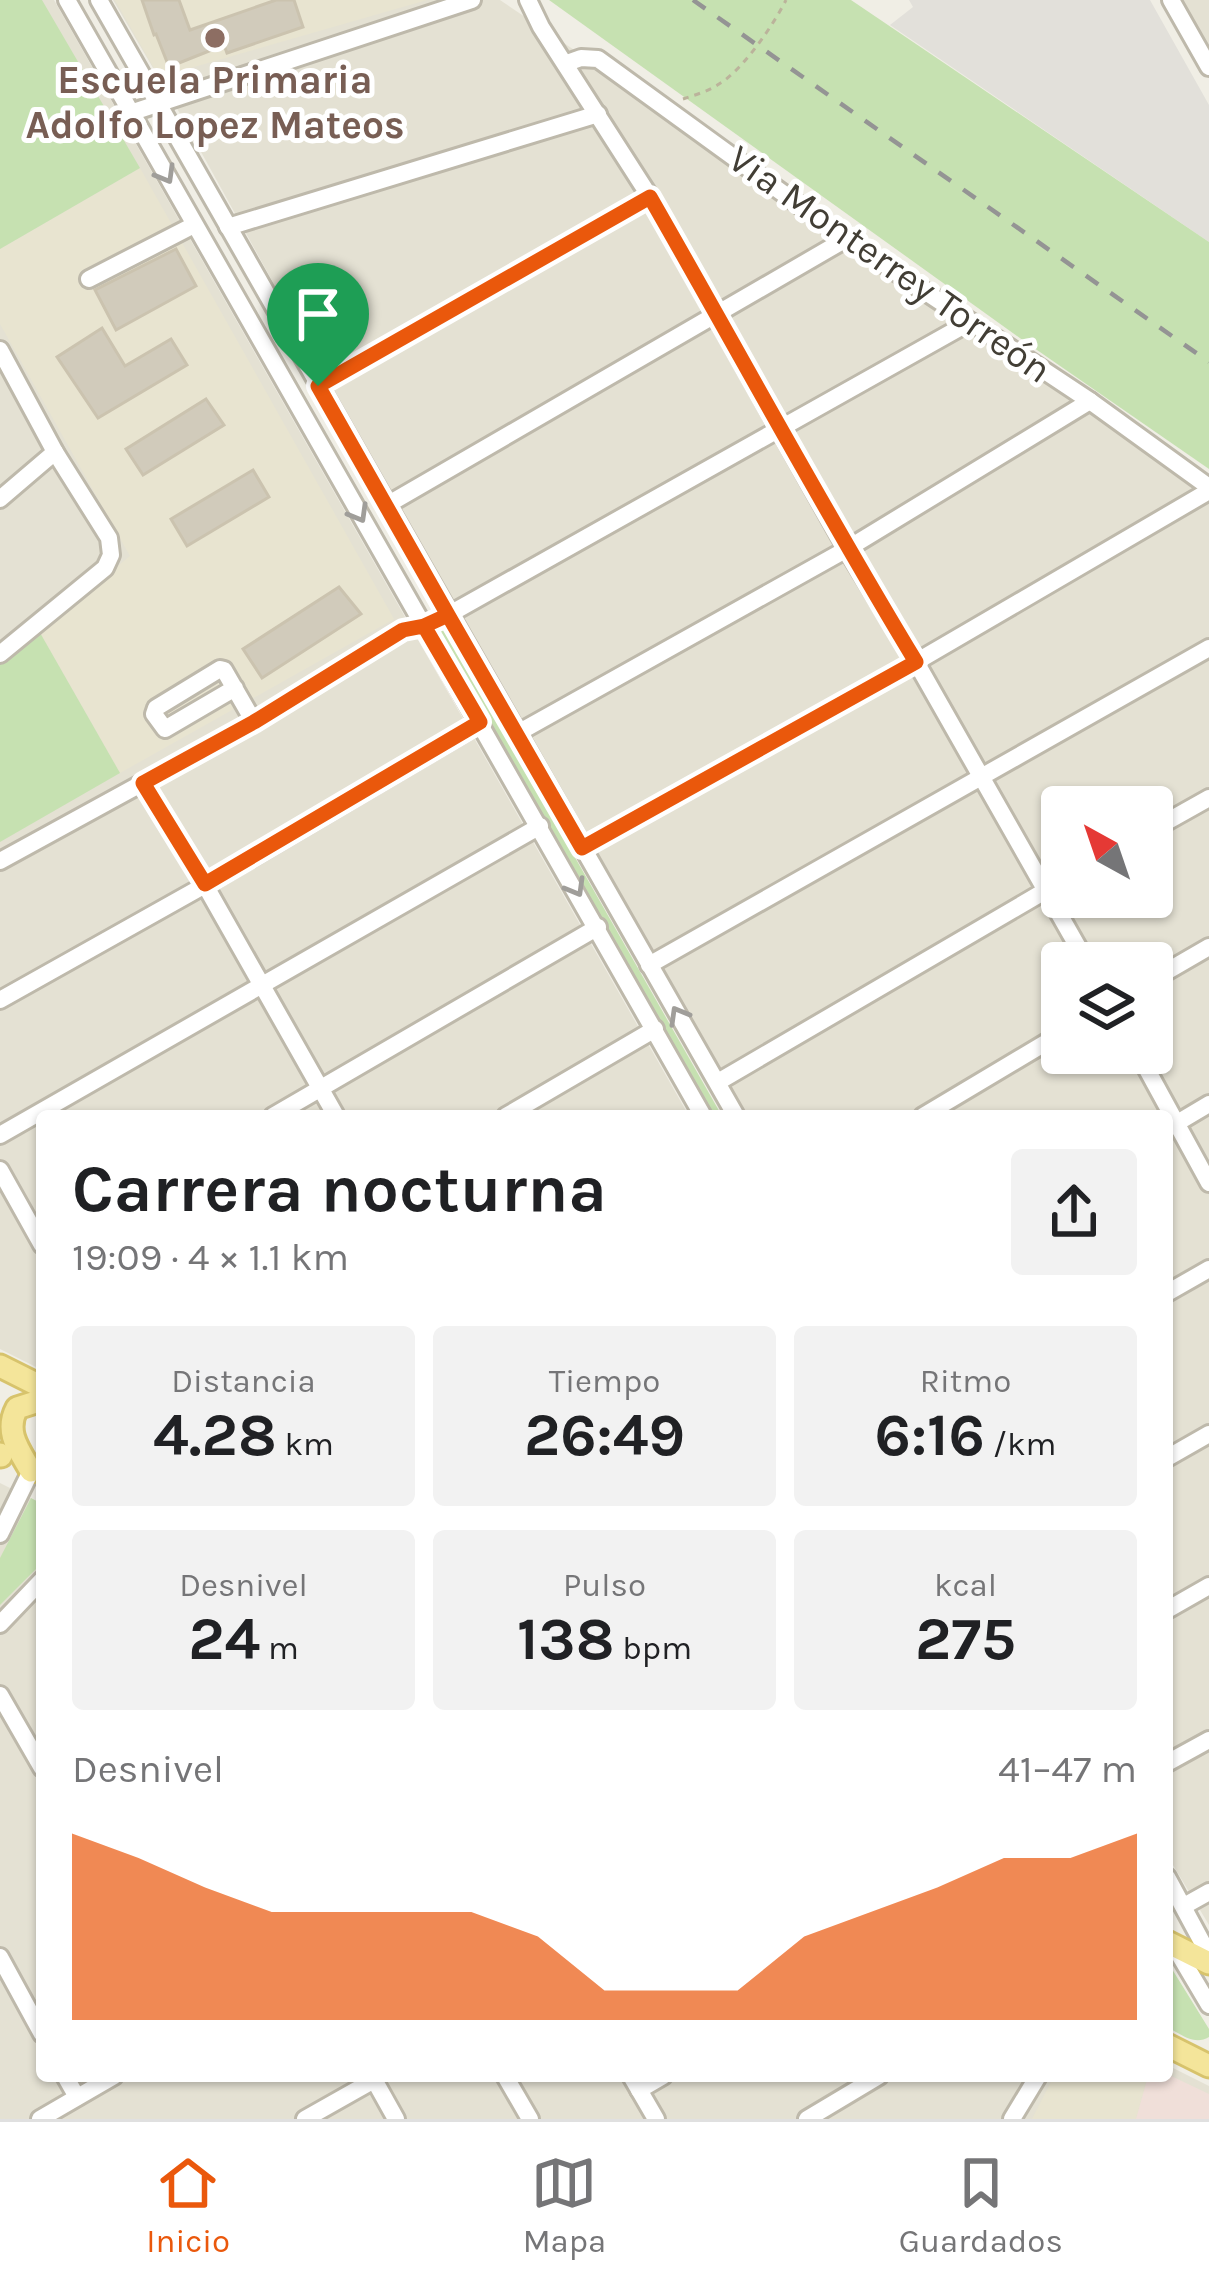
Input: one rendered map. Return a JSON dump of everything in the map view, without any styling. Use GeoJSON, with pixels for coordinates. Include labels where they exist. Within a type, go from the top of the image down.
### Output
{"type":"FeatureCollection","features":[{"type":"Feature","properties":{"kind":"main road"},"geometry":{"type":"LineString","coordinates":[[0,1366],[36,1384]]}},
{"type":"Feature","properties":{"kind":"main road"},"geometry":{"type":"LineString","coordinates":[[36,1402],[17,1408],[11,1420],[14,1442],[36,1473]]}},
{"type":"Feature","properties":{"kind":"main road"},"geometry":{"type":"LineString","coordinates":[[0,1455],[36,1473]]}},
{"type":"Feature","properties":{"kind":"main road"},"geometry":{"type":"LineString","coordinates":[[1173,1943],[1209,1959]]}},
{"type":"Feature","properties":{"kind":"main road"},"geometry":{"type":"LineString","coordinates":[[1173,2047],[1209,2066]]}},
{"type":"Feature","properties":{"kind":"street"},"geometry":{"type":"LineString","coordinates":[[67,0],[701,1110]]}},
{"type":"Feature","properties":{"kind":"street"},"geometry":{"type":"LineString","coordinates":[[98,0],[733,1110]]}},
{"type":"Feature","properties":{"kind":"street"},"geometry":{"type":"LineString","coordinates":[[130,112],[472,0]]}},
{"type":"Feature","properties":{"kind":"street"},"geometry":{"type":"LineString","coordinates":[[512,0],[542,27]]}},
{"type":"Feature","properties":{"kind":"street"},"geometry":{"type":"LineString","coordinates":[[528,0],[650,197],[981,778],[1041,867]]}},
{"type":"Feature","properties":{"kind":"street"},"geometry":{"type":"LineString","coordinates":[[1171,0],[1209,67]]}},
{"type":"Feature","properties":{"kind":"street","name":"Via Monterrey Torreón"},"geometry":{"type":"LineString","coordinates":[[567,63],[598,59],[846,239],[1090,401],[1209,489]]}},
{"type":"Feature","properties":{"kind":"street"},"geometry":{"type":"LineString","coordinates":[[228,227],[598,114]]}},
{"type":"Feature","properties":{"kind":"street"},"geometry":{"type":"LineString","coordinates":[[318,386],[650,197]]}},
{"type":"Feature","properties":{"kind":"street"},"geometry":{"type":"LineString","coordinates":[[89,279],[194,225]]}},
{"type":"Feature","properties":{"kind":"street"},"geometry":{"type":"LineString","coordinates":[[387,505],[846,239]]}},
{"type":"Feature","properties":{"kind":"street"},"geometry":{"type":"LineString","coordinates":[[0,861],[254,722],[403,630],[448,615],[970,322]]}},
{"type":"Feature","properties":{"kind":"street"},"geometry":{"type":"LineString","coordinates":[[0,350],[109,538],[111,555],[105,568],[0,654]]}},
{"type":"Feature","properties":{"kind":"street"},"geometry":{"type":"LineString","coordinates":[[516,734],[847,549],[1090,401]]}},
{"type":"Feature","properties":{"kind":"street"},"geometry":{"type":"LineString","coordinates":[[0,499],[55,452]]}},
{"type":"Feature","properties":{"kind":"street"},"geometry":{"type":"LineString","coordinates":[[582,848],[916,662],[1209,489]]}},
{"type":"Feature","properties":{"kind":"street"},"geometry":{"type":"LineString","coordinates":[[649,965],[1209,648]]}},
{"type":"Feature","properties":{"kind":"street"},"geometry":{"type":"LineString","coordinates":[[235,688],[254,722]]}},
{"type":"Feature","properties":{"kind":"street"},"geometry":{"type":"LineString","coordinates":[[0,1000],[480,722]]}},
{"type":"Feature","properties":{"kind":"street"},"geometry":{"type":"LineString","coordinates":[[143,783],[333,1110]]}},
{"type":"Feature","properties":{"kind":"street"},"geometry":{"type":"LineString","coordinates":[[1173,818],[1209,798]]}},
{"type":"Feature","properties":{"kind":"street"},"geometry":{"type":"LineString","coordinates":[[44,1110],[540,826]]}},
{"type":"Feature","properties":{"kind":"street"},"geometry":{"type":"LineString","coordinates":[[718,1082],[1041,894]]}},
{"type":"Feature","properties":{"kind":"street"},"geometry":{"type":"LineString","coordinates":[[283,1110],[598,927]]}},
{"type":"Feature","properties":{"kind":"street"},"geometry":{"type":"LineString","coordinates":[[1173,968],[1209,947]]}},
{"type":"Feature","properties":{"kind":"street"},"geometry":{"type":"LineString","coordinates":[[516,1110],[655,1029]]}},
{"type":"Feature","properties":{"kind":"street"},"geometry":{"type":"LineString","coordinates":[[933,1110],[1041,1046]]}},
{"type":"Feature","properties":{"kind":"street"},"geometry":{"type":"LineString","coordinates":[[1148,1074],[1165,1110]]}},
{"type":"Feature","properties":{"kind":"street"},"geometry":{"type":"LineString","coordinates":[[1173,1124],[1209,1104]]}},
{"type":"Feature","properties":{"kind":"street"},"geometry":{"type":"LineString","coordinates":[[0,1135],[36,1114]]}},
{"type":"Feature","properties":{"kind":"street"},"geometry":{"type":"LineString","coordinates":[[1173,1127],[1209,1184]]}},
{"type":"Feature","properties":{"kind":"street"},"geometry":{"type":"LineString","coordinates":[[0,1170],[36,1234]]}},
{"type":"Feature","properties":{"kind":"street"},"geometry":{"type":"LineString","coordinates":[[1173,1290],[1209,1269]]}},
{"type":"Feature","properties":{"kind":"street"},"geometry":{"type":"LineString","coordinates":[[1173,1455],[1209,1434]]}},
{"type":"Feature","properties":{"kind":"street"},"geometry":{"type":"LineString","coordinates":[[0,1534],[36,1476]]}},
{"type":"Feature","properties":{"kind":"street"},"geometry":{"type":"LineString","coordinates":[[0,1623],[36,1586]]}},
{"type":"Feature","properties":{"kind":"street"},"geometry":{"type":"LineString","coordinates":[[1173,1607],[1209,1586]]}},
{"type":"Feature","properties":{"kind":"street"},"geometry":{"type":"LineString","coordinates":[[0,1695],[36,1758]]}},
{"type":"Feature","properties":{"kind":"street"},"geometry":{"type":"LineString","coordinates":[[1173,1760],[1209,1740]]}},
{"type":"Feature","properties":{"kind":"street"},"geometry":{"type":"LineString","coordinates":[[1173,1887],[1209,1959]]}},
{"type":"Feature","properties":{"kind":"street"},"geometry":{"type":"LineString","coordinates":[[1184,1906],[1209,1892]]}},
{"type":"Feature","properties":{"kind":"street"},"geometry":{"type":"LineString","coordinates":[[1173,1947],[1209,2005]]}},
{"type":"Feature","properties":{"kind":"street"},"geometry":{"type":"LineString","coordinates":[[0,1957],[36,2023]]}},
{"type":"Feature","properties":{"kind":"street"},"geometry":{"type":"LineString","coordinates":[[68,2082],[77,2097]]}},
{"type":"Feature","properties":{"kind":"street"},"geometry":{"type":"LineString","coordinates":[[40,2119],[103,2082]]}},
{"type":"Feature","properties":{"kind":"street"},"geometry":{"type":"LineString","coordinates":[[305,2119],[366,2082]]}},
{"type":"Feature","properties":{"kind":"street"},"geometry":{"type":"LineString","coordinates":[[375,2082],[396,2119]]}},
{"type":"Feature","properties":{"kind":"street"},"geometry":{"type":"LineString","coordinates":[[509,2082],[530,2119]]}},
{"type":"Feature","properties":{"kind":"street"},"geometry":{"type":"LineString","coordinates":[[807,2119],[869,2082]]}},
{"type":"Feature","properties":{"kind":"street"},"geometry":{"type":"LineString","coordinates":[[1012,2119],[1034,2082]]}},
{"type":"Feature","properties":{"kind":"street"},"geometry":{"type":"LineString","coordinates":[[635,2083],[656,2119]]}},
{"type":"Feature","properties":{"kind":"path"},"geometry":{"type":"LineString","coordinates":[[664,107],[732,74],[786,0]]}},
{"type":"Feature","properties":{"kind":"shaded area"},"geometry":{"type":"Polygon","coordinates":[[[0,0],[54,0],[686,1110],[36,1110],[36,1367],[0,1349],[0,0]]]}},
{"type":"Feature","properties":{"kind":"shaded area"},"geometry":{"type":"Polygon","coordinates":[[[113,0],[500,0],[851,236],[1209,492],[1209,1925],[1173,1865],[1173,1110],[743,1110],[113,0]]]}},
{"type":"Feature","properties":{"kind":"shaded area","name":"Escuela Primaria Adolfo Lopez Mateos"},"geometry":{"type":"Polygon","coordinates":[[[115,0],[427,0],[159,77],[115,0]]]}},
{"type":"Feature","properties":{"kind":"shaded area"},"geometry":{"type":"Polygon","coordinates":[[[909,0],[1150,0],[1209,105],[1209,242],[890,25],[913,7],[909,0]]]}},
{"type":"Feature","properties":{"kind":"shaded area"},"geometry":{"type":"Polygon","coordinates":[[[1178,0],[1209,0],[1209,54],[1178,0]]]}},
{"type":"Feature","properties":{"kind":"shaded area"},"geometry":{"type":"Polygon","coordinates":[[[140,168],[394,619],[120,773],[39,631],[130,556],[0,324],[0,249],[140,168]]]}},
{"type":"Feature","properties":{"kind":"shaded area"},"geometry":{"type":"Polygon","coordinates":[[[0,1483],[36,1501],[36,2082],[1173,2082],[1173,2068],[1209,2086],[1209,2119],[0,2119],[0,1483]]]}},
{"type":"Feature","properties":{"kind":"shaded area"},"geometry":{"type":"Polygon","coordinates":[[[1173,2077],[1209,2094],[1209,2119],[1136,2119],[1146,2082],[1173,2082],[1173,2077]]]}},
{"type":"Feature","properties":{"kind":"shaded area"},"geometry":{"type":"Polygon","coordinates":[[[1051,2082],[1146,2082],[1136,2119],[1032,2119],[1051,2082]]]}},
{"type":"Feature","properties":{"kind":"green space"},"geometry":{"type":"Polygon","coordinates":[[[0,0],[42,0],[140,168],[0,249],[0,0]]]}},
{"type":"Feature","properties":{"kind":"green space"},"geometry":{"type":"Polygon","coordinates":[[[549,0],[851,0],[1209,242],[1209,469],[1024,341],[549,0]]]}},
{"type":"Feature","properties":{"kind":"green space"},"geometry":{"type":"Polygon","coordinates":[[[443,625],[719,1110],[708,1110],[435,630],[443,625]]]}},
{"type":"Feature","properties":{"kind":"green space"},"geometry":{"type":"Polygon","coordinates":[[[39,631],[120,773],[0,842],[0,664],[39,631]]]}},
{"type":"Feature","properties":{"kind":"green space"},"geometry":{"type":"Polygon","coordinates":[[[31,1498],[36,1501],[36,1569],[0,1605],[0,1558],[31,1498]]]}},
{"type":"Feature","properties":{"kind":"green space"},"geometry":{"type":"Polygon","coordinates":[[[1173,1971],[1209,2029],[1209,2037],[1203,2039],[1173,2031],[1173,1971]]]}},
{"type":"Feature","properties":{"kind":"building"},"geometry":{"type":"Polygon","coordinates":[[[142,0],[179,0],[190,30],[276,0],[294,0],[303,27],[227,53],[224,45],[169,67],[142,0]]]}},
{"type":"Feature","properties":{"kind":"building"},"geometry":{"type":"Polygon","coordinates":[[[176,249],[196,286],[116,330],[95,290],[176,249]]]}},
{"type":"Feature","properties":{"kind":"building"},"geometry":{"type":"Polygon","coordinates":[[[102,328],[125,366],[171,339],[187,365],[98,418],[57,357],[102,328]]]}},
{"type":"Feature","properties":{"kind":"building"},"geometry":{"type":"Polygon","coordinates":[[[206,399],[224,425],[143,475],[126,449],[206,399]]]}},
{"type":"Feature","properties":{"kind":"building"},"geometry":{"type":"Polygon","coordinates":[[[253,470],[269,497],[187,546],[171,519],[253,470]]]}},
{"type":"Feature","properties":{"kind":"building"},"geometry":{"type":"Polygon","coordinates":[[[339,587],[361,614],[262,678],[243,649],[339,587]]]}},
{"type":"Feature","properties":{"kind":"railway"},"geometry":{"type":"LineString","coordinates":[[693,0],[1209,362]]}},
{"type":"Feature","properties":{"kind":"place","name":"Escuela Primaria Adolfo Lopez Mateos"},"geometry":{"type":"Point","coordinates":[215,38]}},
{"type":"Feature","properties":{"kind":"route"},"geometry":{"type":"LineString","coordinates":[[318,386],[448,615],[424,626],[480,722],[205,884],[143,783],[254,722],[403,630],[448,615],[582,848],[916,662],[847,549],[650,197],[318,386]]}}]}
